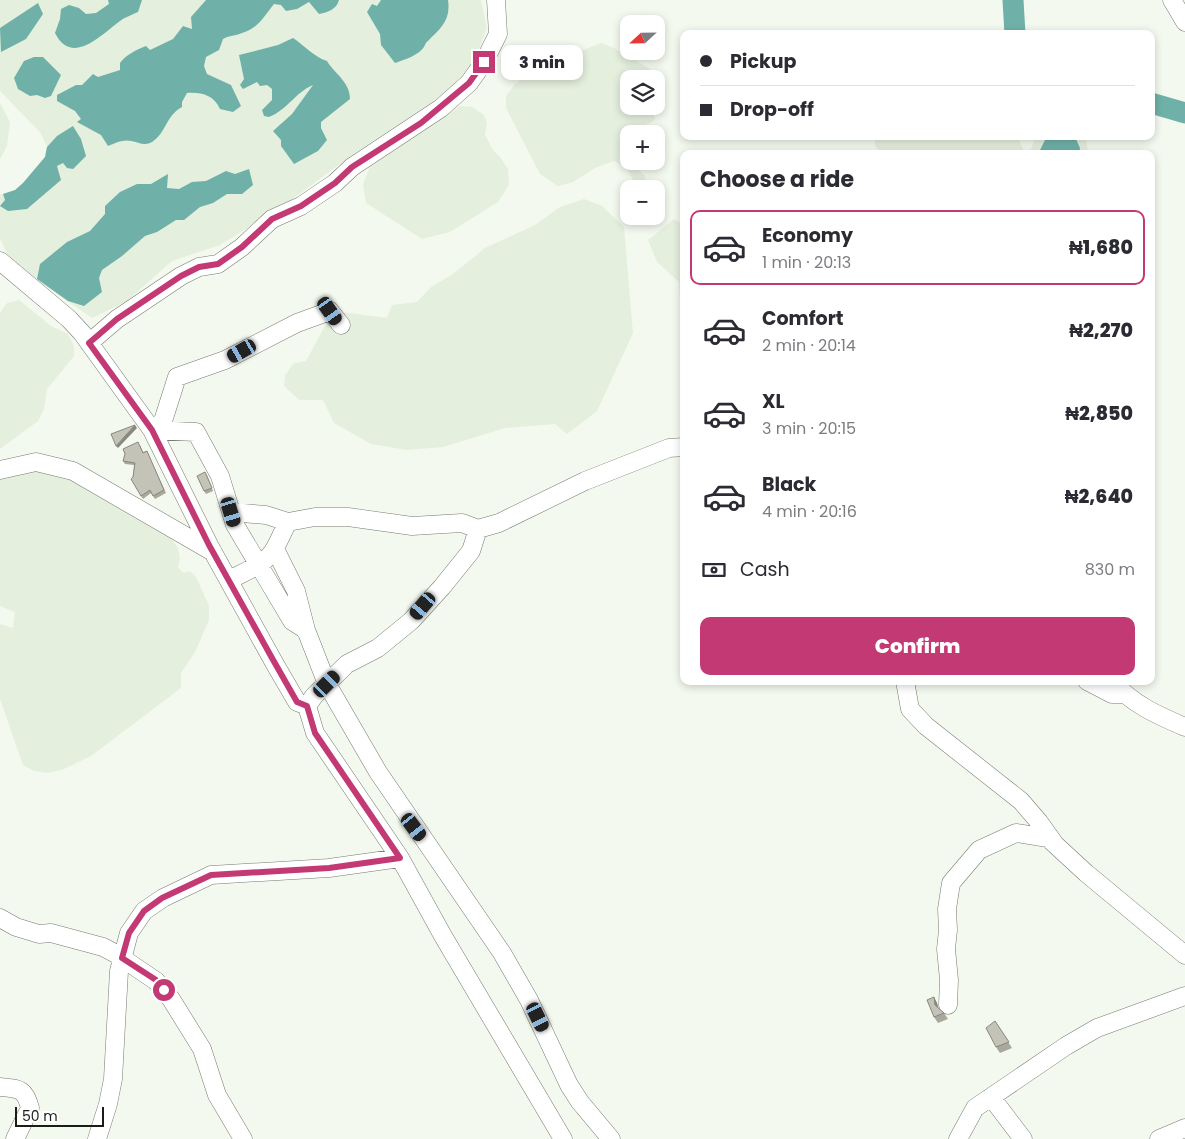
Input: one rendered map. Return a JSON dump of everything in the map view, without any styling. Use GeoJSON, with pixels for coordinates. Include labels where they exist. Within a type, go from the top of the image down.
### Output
{"type":"FeatureCollection","features":[{"type":"Feature","properties":{"kind":"street"},"geometry":{"type":"LineString","coordinates":[[89,343],[117,319],[181,276],[199,267],[218,264],[242,247],[272,219],[301,206],[335,183],[352,167],[441,108],[469,83],[484,62],[498,34],[496,0]]}},
{"type":"Feature","properties":{"kind":"street"},"geometry":{"type":"LineString","coordinates":[[1172,0],[1185,22]]}},
{"type":"Feature","properties":{"kind":"street"},"geometry":{"type":"LineString","coordinates":[[0,261],[69,319],[89,343],[152,430],[213,552],[297,702],[307,706]]}},
{"type":"Feature","properties":{"kind":"street"},"geometry":{"type":"LineString","coordinates":[[152,430],[163,420],[177,377],[225,360],[258,341],[310,317],[330,311],[341,326]]}},
{"type":"Feature","properties":{"kind":"street"},"geometry":{"type":"LineString","coordinates":[[152,430],[196,432],[220,476],[235,525],[292,622],[306,630]]}},
{"type":"Feature","properties":{"kind":"street"},"geometry":{"type":"LineString","coordinates":[[231,512],[266,515],[288,522],[315,517],[348,517],[412,526],[462,522],[478,529],[499,523],[586,482],[669,448],[680,447]]}},
{"type":"Feature","properties":{"kind":"street"},"geometry":{"type":"LineString","coordinates":[[0,470],[22,463],[36,462],[73,471],[213,552]]}},
{"type":"Feature","properties":{"kind":"street"},"geometry":{"type":"LineString","coordinates":[[229,580],[258,564],[275,549],[279,536],[288,522]]}},
{"type":"Feature","properties":{"kind":"street"},"geometry":{"type":"LineString","coordinates":[[307,706],[314,696],[348,664],[378,648],[411,621],[471,551],[478,529]]}},
{"type":"Feature","properties":{"kind":"street"},"geometry":{"type":"LineString","coordinates":[[275,549],[296,591],[306,630],[327,684],[384,780],[502,953],[530,1000],[569,1085],[580,1102],[611,1139]]}},
{"type":"Feature","properties":{"kind":"street"},"geometry":{"type":"LineString","coordinates":[[906,685],[910,709],[926,726],[1021,802],[1040,822],[1054,843]]}},
{"type":"Feature","properties":{"kind":"street"},"geometry":{"type":"LineString","coordinates":[[1095,685],[1112,694],[1117,688],[1144,709],[1185,727]]}},
{"type":"Feature","properties":{"kind":"street"},"geometry":{"type":"LineString","coordinates":[[307,706],[315,733],[400,858],[443,936],[563,1139]]}},
{"type":"Feature","properties":{"kind":"street"},"geometry":{"type":"LineString","coordinates":[[948,1005],[947,909],[950,890],[958,873],[978,850],[1016,833],[1046,836],[1086,874],[1185,955]]}},
{"type":"Feature","properties":{"kind":"street"},"geometry":{"type":"LineString","coordinates":[[97,1139],[108,1104],[113,1079],[119,971],[129,933],[144,911],[162,898],[211,875],[329,868],[400,858]]}},
{"type":"Feature","properties":{"kind":"street"},"geometry":{"type":"LineString","coordinates":[[0,918],[16,927],[39,934],[51,933],[88,945],[103,947],[156,980],[171,999],[202,1049],[217,1095],[242,1139]]}},
{"type":"Feature","properties":{"kind":"street"},"geometry":{"type":"LineString","coordinates":[[958,1139],[975,1108],[1066,1046],[1097,1028],[1185,996]]}},
{"type":"Feature","properties":{"kind":"street"},"geometry":{"type":"LineString","coordinates":[[0,1087],[16,1087],[27,1096],[30,1108],[15,1139]]}},
{"type":"Feature","properties":{"kind":"street"},"geometry":{"type":"LineString","coordinates":[[991,1097],[1023,1139]]}},
{"type":"Feature","properties":{"kind":"street"},"geometry":{"type":"LineString","coordinates":[[1159,1139],[1185,1128]]}},
{"type":"Feature","properties":{"kind":"shaded area"},"geometry":{"type":"Polygon","coordinates":[[[0,0],[481,0],[487,28],[474,62],[447,92],[356,152],[287,203],[220,245],[172,261],[127,301],[92,318],[21,269],[8,256],[0,238],[0,195],[15,190],[23,183],[45,157],[47,147],[40,132],[0,91],[0,0]]]}},
{"type":"Feature","properties":{"kind":"shaded area"},"geometry":{"type":"Polygon","coordinates":[[[601,43],[614,48],[620,51],[620,60],[635,60],[650,70],[620,70],[620,115],[654,115],[655,120],[646,125],[620,125],[620,164],[614,161],[595,168],[573,182],[558,186],[540,174],[506,108],[506,96],[515,84],[534,70],[601,43]]]}},
{"type":"Feature","properties":{"kind":"shaded area"},"geometry":{"type":"Polygon","coordinates":[[[0,103],[10,122],[7,146],[0,159],[0,103]]]}},
{"type":"Feature","properties":{"kind":"shaded area"},"geometry":{"type":"Polygon","coordinates":[[[460,106],[472,107],[483,114],[487,122],[485,135],[493,150],[508,169],[509,185],[498,202],[450,232],[422,239],[366,203],[363,184],[370,167],[460,106]]]}},
{"type":"Feature","properties":{"kind":"shaded area"},"geometry":{"type":"Polygon","coordinates":[[[875,140],[1019,140],[1024,150],[879,150],[875,146],[875,140]]]}},
{"type":"Feature","properties":{"kind":"shaded area"},"geometry":{"type":"Polygon","coordinates":[[[1034,140],[1086,140],[1088,150],[1028,150],[1031,149],[1034,140]]]}},
{"type":"Feature","properties":{"kind":"shaded area"},"geometry":{"type":"Polygon","coordinates":[[[628,170],[639,170],[645,176],[646,180],[633,180],[628,170]]]}},
{"type":"Feature","properties":{"kind":"shaded area"},"geometry":{"type":"Polygon","coordinates":[[[584,199],[602,206],[624,227],[633,333],[597,411],[567,434],[555,424],[505,428],[443,447],[407,450],[371,444],[334,423],[323,400],[299,400],[284,386],[285,375],[294,363],[306,361],[333,311],[387,318],[392,305],[417,302],[431,287],[453,274],[485,248],[535,225],[560,207],[584,199]]]}},
{"type":"Feature","properties":{"kind":"shaded area"},"geometry":{"type":"Polygon","coordinates":[[[674,219],[680,223],[680,299],[679,282],[657,262],[648,240],[674,219]]]}},
{"type":"Feature","properties":{"kind":"shaded area"},"geometry":{"type":"Polygon","coordinates":[[[19,300],[51,326],[68,334],[74,346],[74,356],[47,389],[44,409],[38,421],[0,449],[0,313],[7,303],[19,300]]]}},
{"type":"Feature","properties":{"kind":"shaded area"},"geometry":{"type":"Polygon","coordinates":[[[47,469],[89,487],[110,503],[130,514],[154,523],[168,534],[178,548],[180,558],[178,567],[183,573],[190,571],[196,577],[209,606],[209,620],[195,652],[181,673],[181,688],[91,756],[64,769],[48,773],[34,771],[23,765],[0,699],[0,624],[13,628],[15,612],[0,606],[0,479],[24,471],[47,469]]]}},
{"type":"Feature","properties":{"kind":"water"},"geometry":{"type":"Polygon","coordinates":[[[108,0],[142,0],[138,12],[122,20],[87,45],[78,48],[62,43],[55,33],[61,9],[69,5],[79,8],[86,14],[96,13],[109,4],[108,0]]]}},
{"type":"Feature","properties":{"kind":"water"},"geometry":{"type":"Polygon","coordinates":[[[206,0],[339,0],[334,8],[319,14],[309,2],[297,9],[286,11],[281,5],[274,4],[253,28],[223,39],[219,50],[206,57],[204,66],[207,74],[231,85],[241,106],[233,112],[220,109],[214,100],[206,95],[187,93],[182,102],[182,107],[172,115],[159,135],[150,143],[143,144],[125,141],[108,146],[101,135],[77,122],[81,119],[75,111],[57,101],[57,95],[76,85],[82,85],[93,74],[98,77],[120,70],[120,63],[135,51],[146,46],[150,50],[173,39],[183,26],[192,29],[191,17],[206,0]]]}},
{"type":"Feature","properties":{"kind":"water"},"geometry":{"type":"Polygon","coordinates":[[[381,0],[448,0],[449,7],[441,28],[422,50],[411,57],[395,63],[381,45],[380,34],[367,12],[372,4],[377,6],[381,0]]]}},
{"type":"Feature","properties":{"kind":"water"},"geometry":{"type":"Polygon","coordinates":[[[38,3],[43,14],[26,39],[1,52],[0,28],[38,3]]]}},
{"type":"Feature","properties":{"kind":"water"},"geometry":{"type":"Polygon","coordinates":[[[293,38],[327,61],[345,83],[350,99],[321,122],[321,128],[327,140],[318,151],[294,164],[281,146],[281,140],[273,131],[292,114],[313,85],[301,92],[275,114],[269,117],[264,116],[262,110],[272,100],[272,89],[267,85],[260,86],[257,82],[243,89],[240,85],[244,79],[239,55],[278,45],[293,38]]]}},
{"type":"Feature","properties":{"kind":"water"},"geometry":{"type":"Polygon","coordinates":[[[34,57],[43,57],[61,75],[51,96],[45,98],[37,95],[30,96],[18,89],[14,78],[24,61],[34,57]]]}},
{"type":"Feature","properties":{"kind":"water"},"geometry":{"type":"Polygon","coordinates":[[[73,126],[81,139],[86,156],[73,169],[67,168],[63,163],[57,166],[61,180],[27,209],[8,211],[0,206],[5,200],[3,194],[15,190],[23,183],[45,157],[47,147],[57,136],[73,126]]]}},
{"type":"Feature","properties":{"kind":"water"},"geometry":{"type":"Polygon","coordinates":[[[1045,140],[1076,140],[1080,148],[1080,150],[1040,150],[1045,140]]]}},
{"type":"Feature","properties":{"kind":"water"},"geometry":{"type":"Polygon","coordinates":[[[249,169],[253,185],[242,194],[227,194],[213,203],[200,207],[184,220],[176,220],[157,232],[145,236],[102,270],[99,278],[102,292],[84,306],[68,301],[37,279],[40,264],[67,242],[90,231],[105,214],[105,206],[120,192],[137,184],[151,184],[168,174],[167,188],[179,189],[192,182],[206,181],[226,171],[235,174],[249,169]]]}},
{"type":"Feature","properties":{"kind":"building"},"geometry":{"type":"Polygon","coordinates":[[[135,425],[116,446],[111,434],[135,425]]]}},
{"type":"Feature","properties":{"kind":"building"},"geometry":{"type":"Polygon","coordinates":[[[138,442],[143,453],[147,451],[164,490],[153,496],[150,490],[141,496],[131,479],[135,463],[123,461],[125,454],[123,449],[138,442]]]}},
{"type":"Feature","properties":{"kind":"building"},"geometry":{"type":"Polygon","coordinates":[[[205,472],[212,488],[204,491],[197,476],[205,472]]]}},
{"type":"Feature","properties":{"kind":"building"},"geometry":{"type":"Polygon","coordinates":[[[934,997],[935,1005],[944,1013],[934,1017],[927,1000],[934,997]]]}},
{"type":"Feature","properties":{"kind":"building"},"geometry":{"type":"Polygon","coordinates":[[[995,1021],[1009,1042],[996,1047],[986,1028],[995,1021]]]}},
{"type":"Feature","properties":{"kind":"waterway"},"geometry":{"type":"LineString","coordinates":[[1013,0],[1015,30]]}},
{"type":"Feature","properties":{"kind":"waterway"},"geometry":{"type":"LineString","coordinates":[[1155,104],[1185,113]]}},
{"type":"Feature","properties":{"kind":"route"},"geometry":{"type":"LineString","coordinates":[[164,990],[156,980],[122,958],[129,933],[144,911],[162,898],[211,875],[329,868],[400,858],[315,733],[307,706],[297,702],[209,545],[152,430],[89,343],[117,319],[181,276],[199,267],[218,264],[242,247],[272,219],[301,206],[335,183],[352,167],[421,123],[469,83],[484,62]]}}]}
